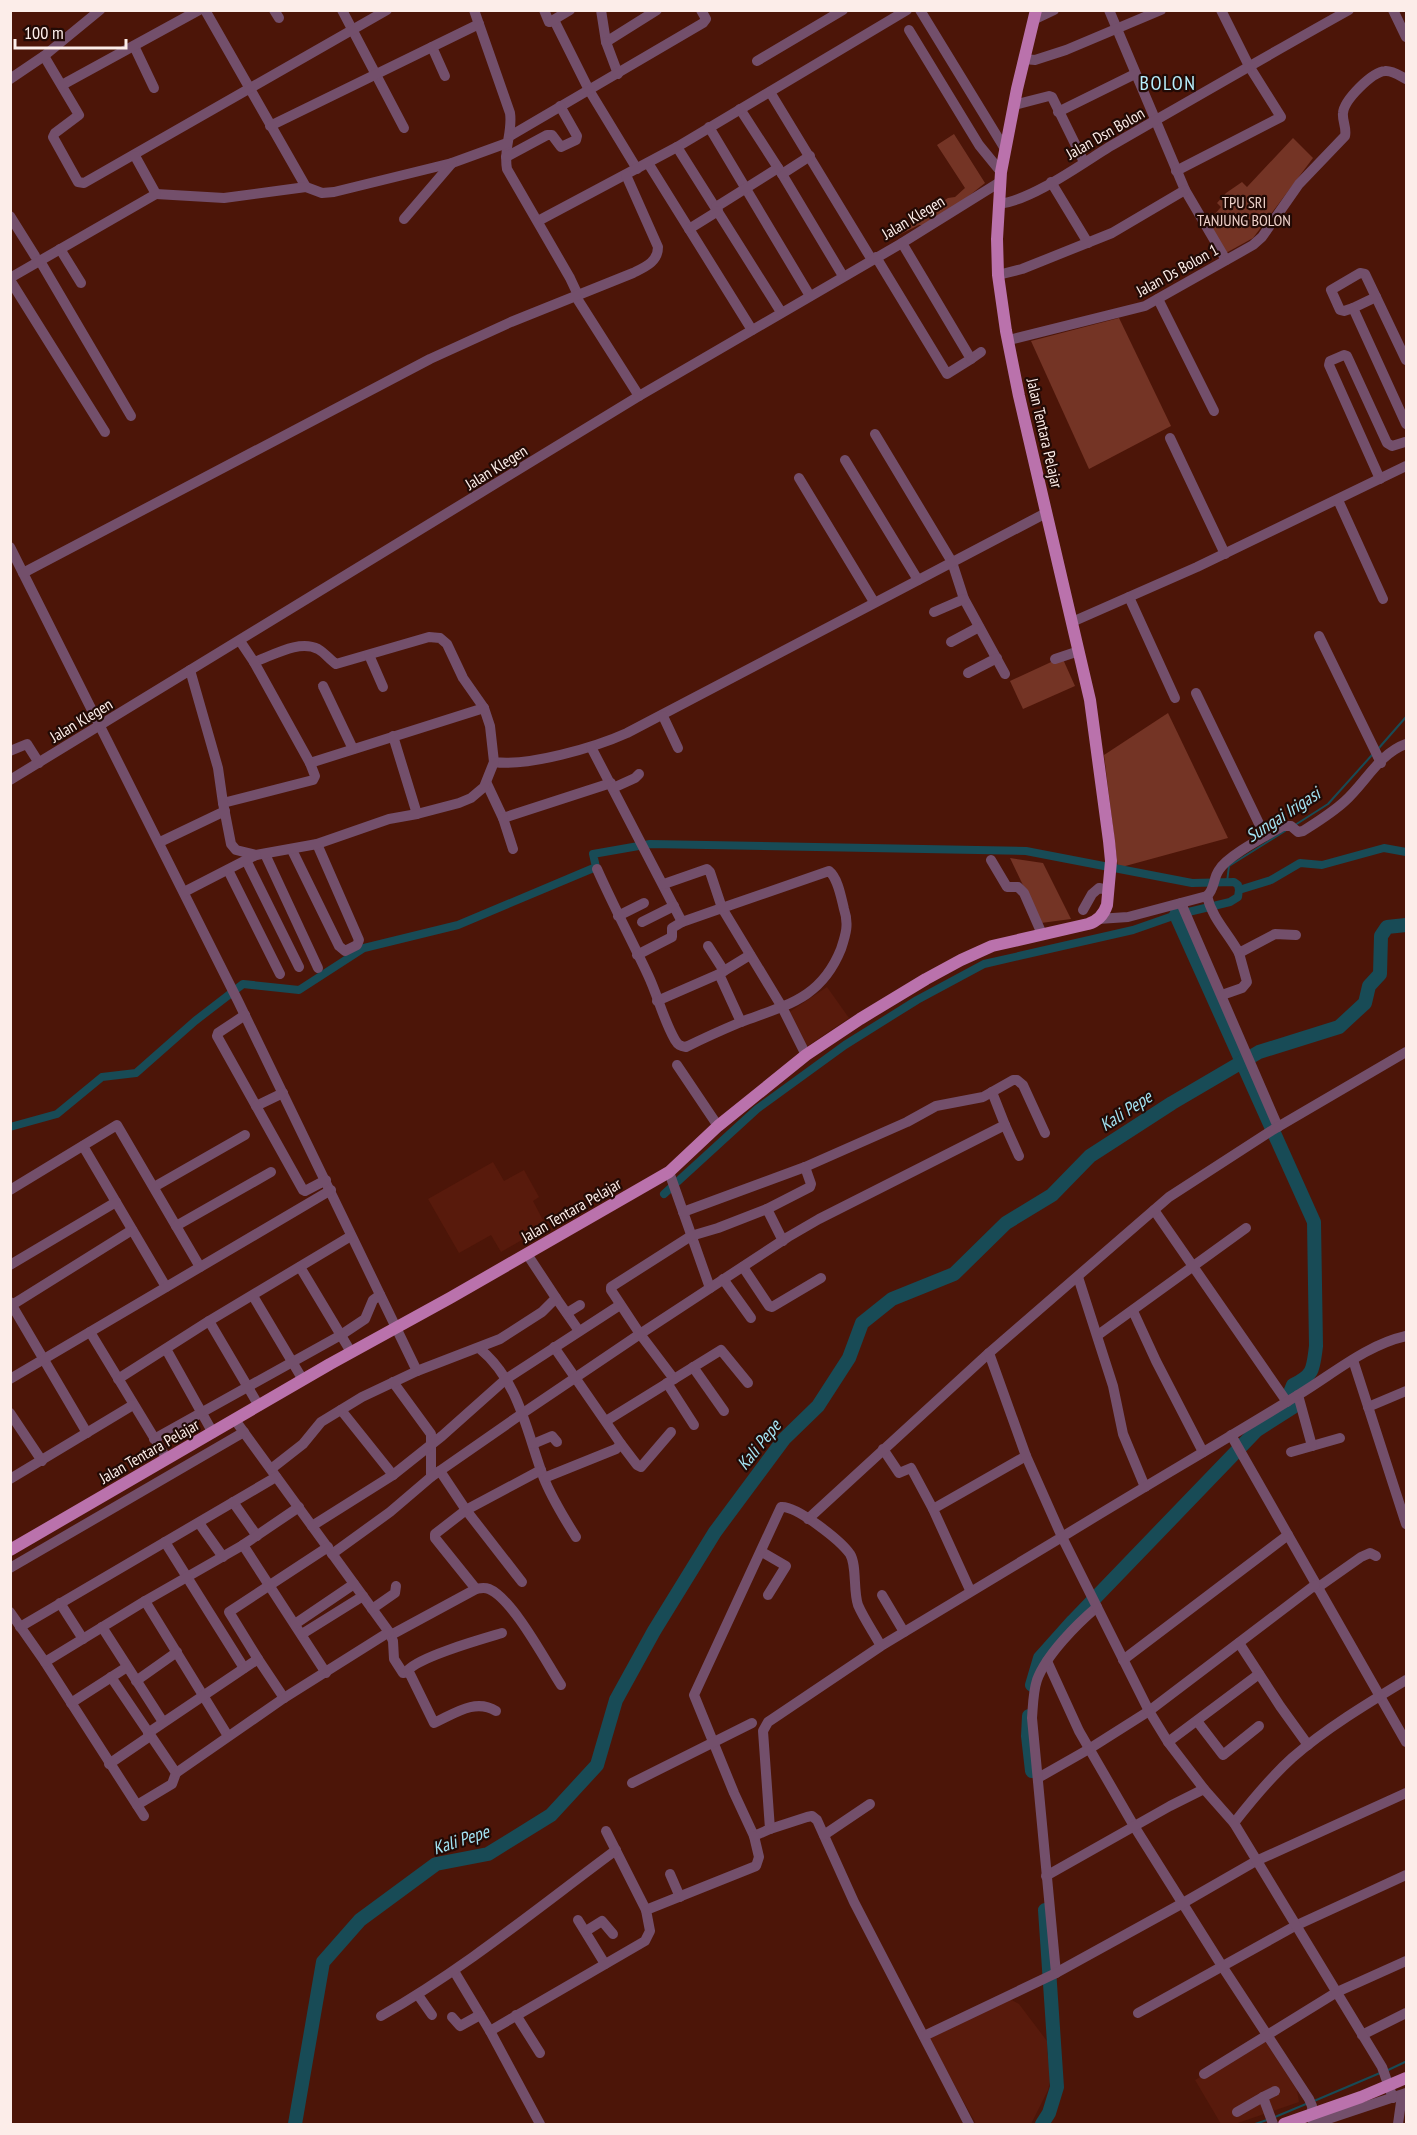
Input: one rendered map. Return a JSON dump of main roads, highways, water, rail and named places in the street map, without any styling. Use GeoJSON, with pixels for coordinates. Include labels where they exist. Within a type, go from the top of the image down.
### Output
{"type":"FeatureCollection","features":[{"type":"Feature","properties":{"kind":"main road","name":"Jalan Tentara Pelajar"},"geometry":{"type":"LineString","coordinates":[[10,1550],[351,1352],[527,1254],[672,1179],[718,1126],[806,1055],[896,997],[965,957],[992,946],[1088,924],[1098,919],[1106,907],[1111,861],[1094,725],[1009,340],[998,275],[1000,177],[1035,15]]}},
{"type":"Feature","properties":{"kind":"main road"},"geometry":{"type":"LineString","coordinates":[[1275,2122],[1361,2097],[1407,2078]]}},
{"type":"Feature","properties":{"kind":"waterway","name":"Sungai Irigasi"},"geometry":{"type":"LineString","coordinates":[[1378,749],[1406,717]]}},
{"type":"Feature","properties":{"kind":"waterway","name":"Sungai Irigasi"},"geometry":{"type":"LineString","coordinates":[[1295,825],[1328,804],[1372,755]]}},
{"type":"Feature","properties":{"kind":"waterway","name":"Sungai Irigasi"},"geometry":{"type":"LineString","coordinates":[[1227,882],[1229,866],[1285,831]]}},
{"type":"Feature","properties":{"kind":"waterway"},"geometry":{"type":"LineString","coordinates":[[10,1127],[57,1114],[102,1077],[136,1073],[195,1021],[243,984],[299,990],[364,948],[458,925],[596,867],[593,854],[650,844],[1026,851],[1192,883],[1234,882],[1238,885],[1239,890]]}},
{"type":"Feature","properties":{"kind":"waterway"},"geometry":{"type":"LineString","coordinates":[[664,1194],[757,1109],[845,1045],[917,1000],[984,964],[1133,930],[1176,915],[1230,902],[1238,897],[1239,890],[1271,880],[1300,863],[1322,865],[1384,848],[1406,852]]}},
{"type":"Feature","properties":{"kind":"waterway"},"geometry":{"type":"LineString","coordinates":[[1032,1685],[1040,1658],[1073,1621],[1257,1430],[1293,1407],[1289,1395],[1293,1385],[1309,1374],[1314,1360],[1316,1346],[1314,1222],[1176,915]]}},
{"type":"Feature","properties":{"kind":"waterway","name":"Kali Pepe"},"geometry":{"type":"LineString","coordinates":[[295,2124],[323,1962],[360,1920],[436,1864],[488,1854],[551,1815],[597,1765],[616,1700],[654,1631],[715,1532],[784,1439],[818,1406],[849,1358],[862,1323],[892,1299],[954,1274],[1006,1223],[1052,1195],[1090,1156],[1172,1103],[1259,1052],[1339,1027],[1365,1003],[1369,986],[1380,974],[1381,936],[1387,927],[1406,925]]}},
{"type":"Feature","properties":{"kind":"waterway"},"geometry":{"type":"LineString","coordinates":[[1029,1716],[1028,1736],[1032,1771]]}},
{"type":"Feature","properties":{"kind":"waterway"},"geometry":{"type":"LineString","coordinates":[[1042,2124],[1049,2113],[1057,2087],[1045,1910]]}},
{"type":"Feature","properties":{"kind":"waterway"},"geometry":{"type":"LineString","coordinates":[[1386,2071],[1405,2062]]}},
{"type":"Feature","properties":{"kind":"waterway"},"geometry":{"type":"LineString","coordinates":[[1314,2101],[1380,2073]]}},
{"type":"Feature","properties":{"kind":"waterway"},"geometry":{"type":"LineString","coordinates":[[1275,2117],[1306,2104]]}},
{"type":"Feature","properties":{"kind":"waterway"},"geometry":{"type":"LineString","coordinates":[[1255,2124],[1267,2120]]}},
{"type":"Feature","properties":{"kind":"district","name":"BOLON"},"geometry":{"type":"Point","coordinates":[1168,83]}},
{"type":"Feature","properties":{"kind":"park label","name":"TPU SRI TANJUNG BOLON"},"geometry":{"type":"Point","coordinates":[1244,211]}}]}
